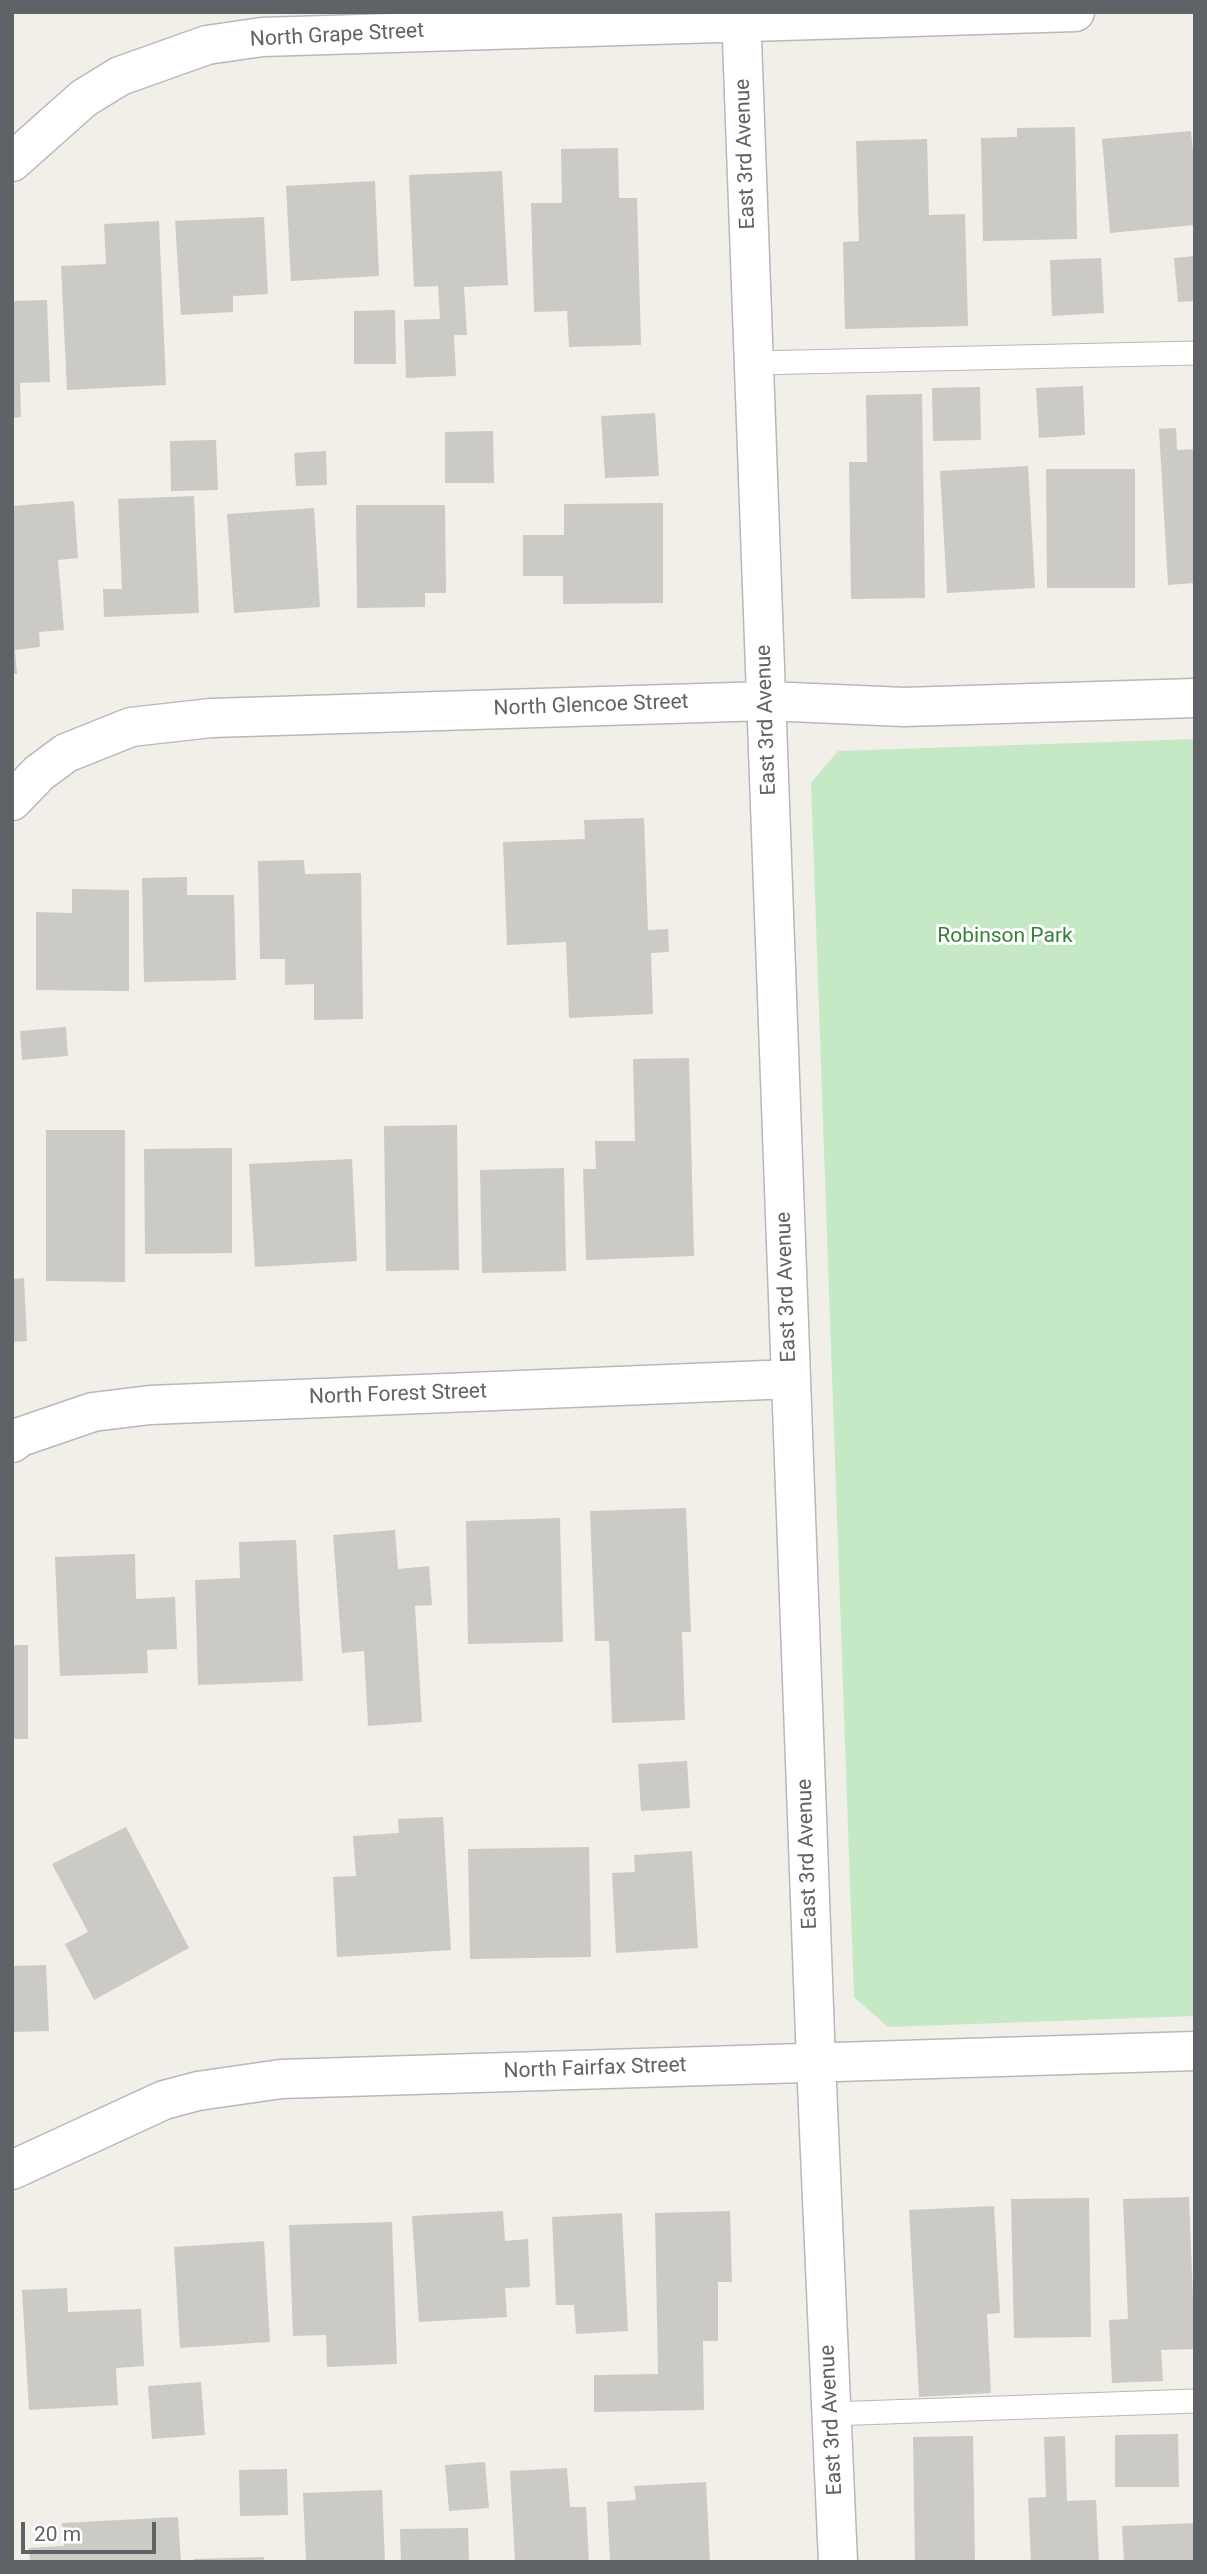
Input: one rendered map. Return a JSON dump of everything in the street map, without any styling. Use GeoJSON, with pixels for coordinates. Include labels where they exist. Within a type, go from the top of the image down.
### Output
{"type":"FeatureCollection","features":[{"type":"Feature","properties":{"kind":"street","name":"North Grape Street"},"geometry":{"type":"LineString","coordinates":[[12,162],[84,98],[120,76],[206,45],[262,37],[741,17],[1075,12]]}},
{"type":"Feature","properties":{"kind":"street","name":"East 3rd Avenue"},"geometry":{"type":"LineString","coordinates":[[741,17],[816,2062],[838,2562]]}},
{"type":"Feature","properties":{"kind":"street","name":"North Glencoe Street"},"geometry":{"type":"LineString","coordinates":[[12,801],[38,773],[66,753],[131,727],[211,718],[767,701],[904,707],[1195,698]]}},
{"type":"Feature","properties":{"kind":"street","name":"North Forest Street"},"geometry":{"type":"LineString","coordinates":[[12,1443],[20,1437],[93,1412],[150,1405],[791,1379]]}},
{"type":"Feature","properties":{"kind":"street","name":"North Fairfax Street"},"geometry":{"type":"LineString","coordinates":[[12,2170],[164,2100],[198,2091],[281,2080],[1195,2052]]}},
{"type":"Feature","properties":{"kind":"lane"},"geometry":{"type":"LineString","coordinates":[[754,363],[1195,353]]}},
{"type":"Feature","properties":{"kind":"lane"},"geometry":{"type":"LineString","coordinates":[[831,2414],[1195,2400]]}},
{"type":"Feature","properties":{"kind":"green space","name":"Robinson Park"},"geometry":{"type":"Polygon","coordinates":[[[1195,739],[1195,2016],[888,2027],[854,1997],[811,783],[838,751],[1195,739]]]}},
{"type":"Feature","properties":{"kind":"building"},"geometry":{"type":"Polygon","coordinates":[[[1075,127],[1077,239],[983,241],[981,138],[1017,137],[1017,128],[1075,127]]]}},
{"type":"Feature","properties":{"kind":"building"},"geometry":{"type":"Polygon","coordinates":[[[1191,131],[1195,171],[1195,225],[1110,233],[1102,139],[1191,131]]]}},
{"type":"Feature","properties":{"kind":"building"},"geometry":{"type":"Polygon","coordinates":[[[927,139],[929,215],[965,214],[968,326],[845,329],[843,242],[859,241],[856,141],[927,139]]]}},
{"type":"Feature","properties":{"kind":"building"},"geometry":{"type":"Polygon","coordinates":[[[618,148],[619,198],[637,198],[641,345],[569,347],[567,311],[534,312],[531,203],[562,203],[561,149],[618,148]]]}},
{"type":"Feature","properties":{"kind":"building"},"geometry":{"type":"Polygon","coordinates":[[[502,171],[508,285],[464,287],[467,335],[454,335],[456,376],[406,378],[404,320],[440,319],[438,286],[414,287],[409,175],[502,171]]]}},
{"type":"Feature","properties":{"kind":"building"},"geometry":{"type":"Polygon","coordinates":[[[375,181],[379,276],[291,281],[286,186],[375,181]]]}},
{"type":"Feature","properties":{"kind":"building"},"geometry":{"type":"Polygon","coordinates":[[[264,217],[268,294],[233,296],[233,312],[181,315],[175,221],[264,217]]]}},
{"type":"Feature","properties":{"kind":"building"},"geometry":{"type":"Polygon","coordinates":[[[159,221],[166,385],[67,390],[61,266],[106,264],[104,224],[159,221]]]}},
{"type":"Feature","properties":{"kind":"building"},"geometry":{"type":"Polygon","coordinates":[[[1195,256],[1195,301],[1178,302],[1174,258],[1195,256]]]}},
{"type":"Feature","properties":{"kind":"building"},"geometry":{"type":"Polygon","coordinates":[[[1101,258],[1104,313],[1052,316],[1050,260],[1101,258]]]}},
{"type":"Feature","properties":{"kind":"building"},"geometry":{"type":"Polygon","coordinates":[[[47,300],[50,382],[20,383],[21,417],[12,418],[12,301],[47,300]]]}},
{"type":"Feature","properties":{"kind":"building"},"geometry":{"type":"Polygon","coordinates":[[[395,310],[396,364],[354,364],[354,311],[395,310]]]}},
{"type":"Feature","properties":{"kind":"building"},"geometry":{"type":"Polygon","coordinates":[[[1083,386],[1085,435],[1039,438],[1036,388],[1083,386]]]}},
{"type":"Feature","properties":{"kind":"building"},"geometry":{"type":"Polygon","coordinates":[[[980,387],[981,440],[933,441],[932,388],[980,387]]]}},
{"type":"Feature","properties":{"kind":"building"},"geometry":{"type":"Polygon","coordinates":[[[922,394],[925,598],[851,599],[849,462],[867,462],[866,395],[922,394]]]}},
{"type":"Feature","properties":{"kind":"building"},"geometry":{"type":"Polygon","coordinates":[[[655,413],[659,476],[605,478],[601,416],[655,413]]]}},
{"type":"Feature","properties":{"kind":"building"},"geometry":{"type":"Polygon","coordinates":[[[1176,428],[1177,450],[1195,449],[1195,583],[1168,585],[1159,429],[1176,428]]]}},
{"type":"Feature","properties":{"kind":"building"},"geometry":{"type":"Polygon","coordinates":[[[493,431],[494,483],[445,483],[445,432],[493,431]]]}},
{"type":"Feature","properties":{"kind":"building"},"geometry":{"type":"Polygon","coordinates":[[[216,440],[218,490],[171,491],[170,441],[216,440]]]}},
{"type":"Feature","properties":{"kind":"building"},"geometry":{"type":"Polygon","coordinates":[[[326,451],[327,485],[296,486],[294,453],[326,451]]]}},
{"type":"Feature","properties":{"kind":"building"},"geometry":{"type":"Polygon","coordinates":[[[1028,466],[1035,588],[947,593],[940,471],[1028,466]]]}},
{"type":"Feature","properties":{"kind":"building"},"geometry":{"type":"Polygon","coordinates":[[[1046,469],[1135,469],[1135,588],[1047,588],[1046,469]]]}},
{"type":"Feature","properties":{"kind":"building"},"geometry":{"type":"Polygon","coordinates":[[[194,496],[199,613],[104,617],[103,589],[122,589],[118,499],[194,496]]]}},
{"type":"Feature","properties":{"kind":"building"},"geometry":{"type":"Polygon","coordinates":[[[74,501],[78,558],[58,560],[64,630],[39,632],[40,647],[15,650],[17,674],[12,674],[12,506],[74,501]]]}},
{"type":"Feature","properties":{"kind":"building"},"geometry":{"type":"Polygon","coordinates":[[[663,503],[663,603],[563,604],[563,576],[523,576],[523,535],[564,535],[564,504],[663,503]]]}},
{"type":"Feature","properties":{"kind":"building"},"geometry":{"type":"Polygon","coordinates":[[[356,505],[445,505],[446,593],[425,593],[425,607],[357,608],[356,505]]]}},
{"type":"Feature","properties":{"kind":"building"},"geometry":{"type":"Polygon","coordinates":[[[314,508],[320,607],[234,613],[227,514],[314,508]]]}},
{"type":"Feature","properties":{"kind":"building"},"geometry":{"type":"Polygon","coordinates":[[[644,818],[648,930],[668,929],[669,952],[651,953],[653,1014],[569,1018],[566,942],[507,945],[503,842],[585,839],[584,820],[644,818]]]}},
{"type":"Feature","properties":{"kind":"building"},"geometry":{"type":"Polygon","coordinates":[[[304,860],[305,874],[361,873],[363,1019],[314,1020],[314,984],[285,985],[285,959],[260,959],[258,861],[304,860]]]}},
{"type":"Feature","properties":{"kind":"building"},"geometry":{"type":"Polygon","coordinates":[[[187,877],[187,895],[234,895],[236,980],[144,982],[142,878],[187,877]]]}},
{"type":"Feature","properties":{"kind":"building"},"geometry":{"type":"Polygon","coordinates":[[[72,889],[129,890],[129,991],[36,990],[36,912],[72,913],[72,889]]]}},
{"type":"Feature","properties":{"kind":"building"},"geometry":{"type":"Polygon","coordinates":[[[66,1027],[68,1056],[22,1060],[20,1031],[66,1027]]]}},
{"type":"Feature","properties":{"kind":"building"},"geometry":{"type":"Polygon","coordinates":[[[689,1058],[694,1256],[586,1260],[583,1169],[596,1169],[595,1141],[635,1141],[633,1059],[689,1058]]]}},
{"type":"Feature","properties":{"kind":"building"},"geometry":{"type":"Polygon","coordinates":[[[457,1125],[459,1270],[386,1271],[384,1126],[457,1125]]]}},
{"type":"Feature","properties":{"kind":"building"},"geometry":{"type":"Polygon","coordinates":[[[46,1130],[125,1130],[125,1282],[46,1281],[46,1130]]]}},
{"type":"Feature","properties":{"kind":"building"},"geometry":{"type":"Polygon","coordinates":[[[232,1148],[232,1253],[145,1254],[144,1149],[232,1148]]]}},
{"type":"Feature","properties":{"kind":"building"},"geometry":{"type":"Polygon","coordinates":[[[352,1159],[357,1261],[255,1267],[249,1164],[352,1159]]]}},
{"type":"Feature","properties":{"kind":"building"},"geometry":{"type":"Polygon","coordinates":[[[564,1168],[566,1271],[482,1273],[480,1170],[564,1168]]]}},
{"type":"Feature","properties":{"kind":"building"},"geometry":{"type":"Polygon","coordinates":[[[24,1278],[27,1341],[12,1342],[12,1279],[24,1278]]]}},
{"type":"Feature","properties":{"kind":"building"},"geometry":{"type":"Polygon","coordinates":[[[686,1508],[691,1632],[682,1632],[685,1720],[612,1723],[609,1641],[595,1641],[590,1511],[686,1508]]]}},
{"type":"Feature","properties":{"kind":"building"},"geometry":{"type":"Polygon","coordinates":[[[560,1518],[563,1642],[468,1644],[466,1521],[560,1518]]]}},
{"type":"Feature","properties":{"kind":"building"},"geometry":{"type":"Polygon","coordinates":[[[395,1530],[398,1569],[429,1566],[432,1605],[415,1606],[422,1722],[368,1726],[364,1651],[342,1653],[333,1535],[395,1530]]]}},
{"type":"Feature","properties":{"kind":"building"},"geometry":{"type":"Polygon","coordinates":[[[296,1540],[303,1681],[198,1685],[195,1580],[240,1578],[239,1542],[296,1540]]]}},
{"type":"Feature","properties":{"kind":"building"},"geometry":{"type":"Polygon","coordinates":[[[135,1554],[136,1599],[175,1597],[177,1649],[147,1650],[148,1673],[60,1676],[55,1557],[135,1554]]]}},
{"type":"Feature","properties":{"kind":"building"},"geometry":{"type":"Polygon","coordinates":[[[12,1645],[28,1645],[28,1739],[12,1739],[12,1645]]]}},
{"type":"Feature","properties":{"kind":"building"},"geometry":{"type":"Polygon","coordinates":[[[687,1761],[690,1808],[641,1811],[638,1764],[687,1761]]]}},
{"type":"Feature","properties":{"kind":"building"},"geometry":{"type":"Polygon","coordinates":[[[443,1817],[451,1950],[337,1957],[333,1877],[356,1876],[353,1836],[399,1833],[398,1819],[443,1817]]]}},
{"type":"Feature","properties":{"kind":"building"},"geometry":{"type":"Polygon","coordinates":[[[126,1827],[189,1948],[94,2000],[65,1944],[88,1932],[52,1864],[126,1827]]]}},
{"type":"Feature","properties":{"kind":"building"},"geometry":{"type":"Polygon","coordinates":[[[589,1847],[591,1957],[470,1959],[468,1849],[589,1847]]]}},
{"type":"Feature","properties":{"kind":"building"},"geometry":{"type":"Polygon","coordinates":[[[692,1851],[698,1948],[616,1953],[612,1873],[635,1872],[634,1855],[692,1851]]]}},
{"type":"Feature","properties":{"kind":"building"},"geometry":{"type":"Polygon","coordinates":[[[46,1965],[49,2031],[12,2032],[12,1966],[46,1965]]]}},
{"type":"Feature","properties":{"kind":"building"},"geometry":{"type":"Polygon","coordinates":[[[1189,2197],[1195,2349],[1161,2350],[1163,2381],[1112,2383],[1109,2320],[1128,2319],[1123,2199],[1189,2197]]]}},
{"type":"Feature","properties":{"kind":"building"},"geometry":{"type":"Polygon","coordinates":[[[1089,2198],[1091,2337],[1014,2338],[1011,2199],[1089,2198]]]}},
{"type":"Feature","properties":{"kind":"building"},"geometry":{"type":"Polygon","coordinates":[[[994,2206],[1000,2313],[987,2314],[991,2393],[919,2397],[909,2210],[994,2206]]]}},
{"type":"Feature","properties":{"kind":"building"},"geometry":{"type":"Polygon","coordinates":[[[503,2211],[505,2241],[528,2239],[530,2287],[505,2288],[507,2317],[419,2322],[412,2216],[503,2211]]]}},
{"type":"Feature","properties":{"kind":"building"},"geometry":{"type":"Polygon","coordinates":[[[730,2211],[732,2282],[718,2282],[718,2341],[703,2341],[704,2410],[594,2412],[594,2375],[658,2374],[655,2213],[730,2211]]]}},
{"type":"Feature","properties":{"kind":"building"},"geometry":{"type":"Polygon","coordinates":[[[622,2213],[628,2331],[576,2334],[574,2305],[556,2305],[552,2217],[622,2213]]]}},
{"type":"Feature","properties":{"kind":"building"},"geometry":{"type":"Polygon","coordinates":[[[392,2222],[397,2364],[327,2367],[326,2335],[293,2336],[289,2225],[392,2222]]]}},
{"type":"Feature","properties":{"kind":"building"},"geometry":{"type":"Polygon","coordinates":[[[264,2241],[270,2342],[180,2348],[174,2247],[264,2241]]]}},
{"type":"Feature","properties":{"kind":"building"},"geometry":{"type":"Polygon","coordinates":[[[67,2288],[68,2312],[141,2309],[144,2366],[116,2368],[118,2405],[29,2410],[22,2290],[67,2288]]]}},
{"type":"Feature","properties":{"kind":"building"},"geometry":{"type":"Polygon","coordinates":[[[201,2382],[205,2435],[152,2439],[148,2386],[201,2382]]]}},
{"type":"Feature","properties":{"kind":"building"},"geometry":{"type":"Polygon","coordinates":[[[1178,2434],[1179,2487],[1115,2487],[1115,2435],[1178,2434]]]}},
{"type":"Feature","properties":{"kind":"building"},"geometry":{"type":"Polygon","coordinates":[[[973,2436],[975,2562],[915,2562],[913,2437],[973,2436]]]}},
{"type":"Feature","properties":{"kind":"building"},"geometry":{"type":"Polygon","coordinates":[[[1065,2436],[1067,2501],[1096,2500],[1099,2562],[1031,2562],[1028,2498],[1046,2497],[1044,2437],[1065,2436]]]}},
{"type":"Feature","properties":{"kind":"building"},"geometry":{"type":"Polygon","coordinates":[[[485,2462],[489,2508],[449,2511],[445,2465],[485,2462]]]}},
{"type":"Feature","properties":{"kind":"building"},"geometry":{"type":"Polygon","coordinates":[[[567,2468],[570,2507],[586,2507],[589,2562],[515,2562],[510,2471],[567,2468]]]}},
{"type":"Feature","properties":{"kind":"building"},"geometry":{"type":"Polygon","coordinates":[[[287,2469],[288,2515],[240,2516],[239,2470],[287,2469]]]}},
{"type":"Feature","properties":{"kind":"building"},"geometry":{"type":"Polygon","coordinates":[[[706,2482],[710,2562],[610,2562],[607,2502],[636,2500],[634,2486],[706,2482]]]}},
{"type":"Feature","properties":{"kind":"building"},"geometry":{"type":"Polygon","coordinates":[[[382,2490],[385,2562],[306,2562],[303,2493],[382,2490]]]}},
{"type":"Feature","properties":{"kind":"building"},"geometry":{"type":"Polygon","coordinates":[[[178,2517],[181,2562],[30,2562],[29,2548],[64,2546],[62,2523],[178,2517]]]}},
{"type":"Feature","properties":{"kind":"building"},"geometry":{"type":"Polygon","coordinates":[[[1195,2523],[1195,2562],[1124,2562],[1122,2526],[1195,2523]]]}},
{"type":"Feature","properties":{"kind":"building"},"geometry":{"type":"Polygon","coordinates":[[[468,2528],[469,2562],[401,2562],[400,2529],[468,2528]]]}},
{"type":"Feature","properties":{"kind":"building"},"geometry":{"type":"Polygon","coordinates":[[[264,2557],[264,2562],[194,2562],[194,2559],[264,2557]]]}}]}
